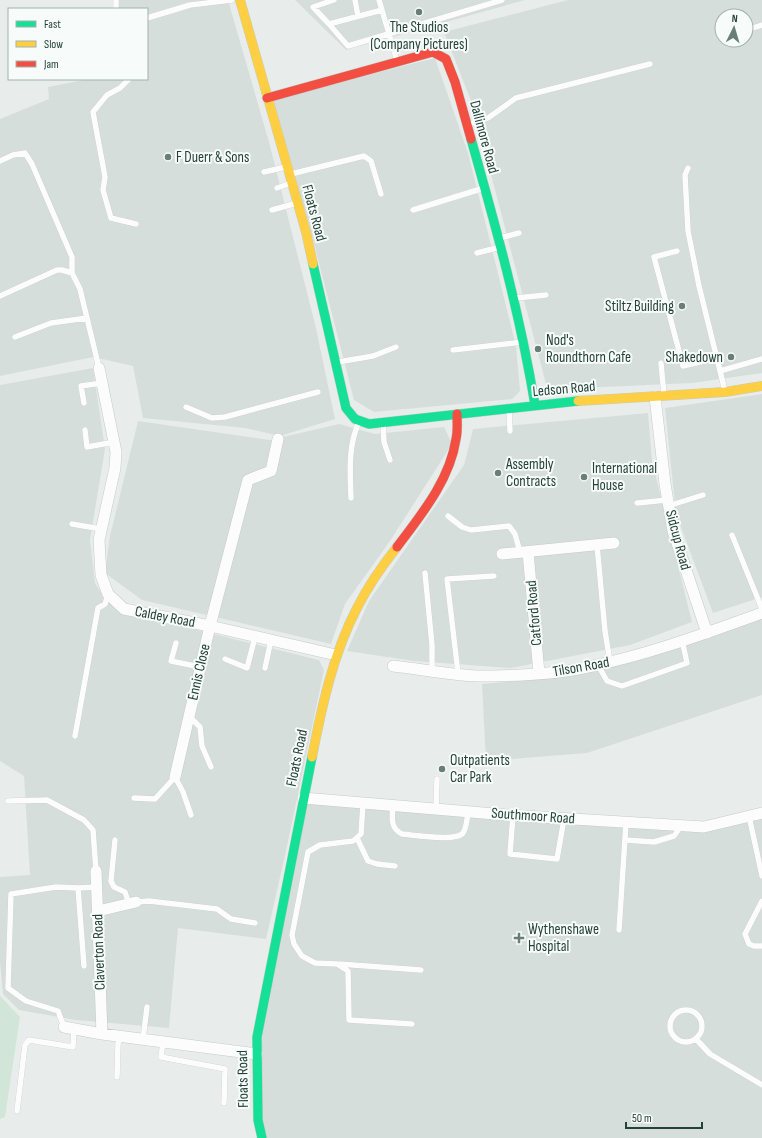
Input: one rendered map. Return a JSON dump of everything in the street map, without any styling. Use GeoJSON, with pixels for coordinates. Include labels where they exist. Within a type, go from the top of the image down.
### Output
{"type":"FeatureCollection","features":[{"type":"Feature","properties":{"kind":"street","name":"Floats Road"},"geometry":{"type":"LineString","coordinates":[[240,0],[306,232],[346,408],[350,416],[368,424]]}},
{"type":"Feature","properties":{"kind":"street","name":"Dallimore Road"},"geometry":{"type":"LineString","coordinates":[[267,98],[433,52],[446,59],[455,82],[514,298],[524,342],[535,405]]}},
{"type":"Feature","properties":{"kind":"street","name":"Caldey Road"},"geometry":{"type":"LineString","coordinates":[[99,368],[115,442],[115,468],[99,540],[101,575],[108,594],[124,609],[210,626],[336,655]]}},
{"type":"Feature","properties":{"kind":"street","name":"Ledson Road"},"geometry":{"type":"LineString","coordinates":[[368,424],[572,401],[726,392],[762,386]]}},
{"type":"Feature","properties":{"kind":"street","name":"Sidcup Road"},"geometry":{"type":"LineString","coordinates":[[660,397],[668,503],[673,531],[707,633]]}},
{"type":"Feature","properties":{"kind":"street","name":"Floats Road"},"geometry":{"type":"LineString","coordinates":[[262,1138],[258,1120],[257,1037],[303,798],[322,708],[336,655],[350,620],[365,592],[444,478],[456,444],[458,428],[457,414]]}},
{"type":"Feature","properties":{"kind":"street","name":"Ennis Close"},"geometry":{"type":"LineString","coordinates":[[174,777],[210,626],[248,480],[271,471],[278,439]]}},
{"type":"Feature","properties":{"kind":"street"},"geometry":{"type":"LineString","coordinates":[[502,554],[614,543]]}},
{"type":"Feature","properties":{"kind":"street","name":"Catford Road"},"geometry":{"type":"LineString","coordinates":[[524,552],[539,673]]}},
{"type":"Feature","properties":{"kind":"street","name":"Tilson Road"},"geometry":{"type":"LineString","coordinates":[[393,666],[476,676],[539,673],[598,665],[707,633],[762,613]]}},
{"type":"Feature","properties":{"kind":"street","name":"Southmoor Road"},"geometry":{"type":"LineString","coordinates":[[303,798],[564,819],[704,827],[762,813]]}},
{"type":"Feature","properties":{"kind":"street","name":"Claverton Road"},"geometry":{"type":"LineString","coordinates":[[96,871],[102,1034]]}},
{"type":"Feature","properties":{"kind":"street"},"geometry":{"type":"LineString","coordinates":[[98,911],[132,903]]}},
{"type":"Feature","properties":{"kind":"street"},"geometry":{"type":"LineString","coordinates":[[69,1028],[102,1034],[257,1054]]}},
{"type":"Feature","properties":{"kind":"lane"},"geometry":{"type":"LineString","coordinates":[[148,18],[190,5],[232,0]]}},
{"type":"Feature","properties":{"kind":"lane"},"geometry":{"type":"LineString","coordinates":[[334,0],[313,6],[348,46],[502,0]]}},
{"type":"Feature","properties":{"kind":"lane"},"geometry":{"type":"LineString","coordinates":[[355,0],[358,16]]}},
{"type":"Feature","properties":{"kind":"lane"},"geometry":{"type":"LineString","coordinates":[[379,0],[397,61]]}},
{"type":"Feature","properties":{"kind":"lane"},"geometry":{"type":"LineString","coordinates":[[329,24],[382,10]]}},
{"type":"Feature","properties":{"kind":"lane"},"geometry":{"type":"LineString","coordinates":[[467,125],[488,118],[516,98],[650,64]]}},
{"type":"Feature","properties":{"kind":"lane"},"geometry":{"type":"LineString","coordinates":[[128,80],[120,88],[107,95],[93,112],[105,177],[103,190],[111,218],[136,224]]}},
{"type":"Feature","properties":{"kind":"lane"},"geometry":{"type":"LineString","coordinates":[[0,161],[21,153],[28,156],[70,251],[73,264],[72,273],[80,289],[99,368]]}},
{"type":"Feature","properties":{"kind":"lane"},"geometry":{"type":"LineString","coordinates":[[264,172],[289,175],[364,156],[371,161],[381,194]]}},
{"type":"Feature","properties":{"kind":"lane"},"geometry":{"type":"LineString","coordinates":[[688,168],[685,175],[688,231],[699,286],[726,392]]}},
{"type":"Feature","properties":{"kind":"lane"},"geometry":{"type":"LineString","coordinates":[[277,188],[289,175]]}},
{"type":"Feature","properties":{"kind":"lane"},"geometry":{"type":"LineString","coordinates":[[413,210],[484,188]]}},
{"type":"Feature","properties":{"kind":"lane"},"geometry":{"type":"LineString","coordinates":[[272,210],[297,203]]}},
{"type":"Feature","properties":{"kind":"lane"},"geometry":{"type":"LineString","coordinates":[[477,253],[519,233]]}},
{"type":"Feature","properties":{"kind":"lane"},"geometry":{"type":"LineString","coordinates":[[677,251],[654,257],[683,366],[717,358]]}},
{"type":"Feature","properties":{"kind":"lane"},"geometry":{"type":"LineString","coordinates":[[0,296],[56,270],[72,273]]}},
{"type":"Feature","properties":{"kind":"lane"},"geometry":{"type":"LineString","coordinates":[[514,298],[546,295]]}},
{"type":"Feature","properties":{"kind":"lane"},"geometry":{"type":"LineString","coordinates":[[15,337],[51,323],[87,318]]}},
{"type":"Feature","properties":{"kind":"lane"},"geometry":{"type":"LineString","coordinates":[[453,350],[524,342]]}},
{"type":"Feature","properties":{"kind":"lane"},"geometry":{"type":"LineString","coordinates":[[335,363],[372,356],[396,347]]}},
{"type":"Feature","properties":{"kind":"lane"},"geometry":{"type":"LineString","coordinates":[[720,371],[762,359]]}},
{"type":"Feature","properties":{"kind":"lane"},"geometry":{"type":"LineString","coordinates":[[660,397],[661,364]]}},
{"type":"Feature","properties":{"kind":"lane"},"geometry":{"type":"LineString","coordinates":[[84,403],[81,386],[103,383]]}},
{"type":"Feature","properties":{"kind":"lane"},"geometry":{"type":"LineString","coordinates":[[186,407],[212,418],[225,417],[318,392]]}},
{"type":"Feature","properties":{"kind":"lane"},"geometry":{"type":"LineString","coordinates":[[509,408],[510,431]]}},
{"type":"Feature","properties":{"kind":"lane"},"geometry":{"type":"LineString","coordinates":[[351,498],[350,474],[352,435],[359,421]]}},
{"type":"Feature","properties":{"kind":"lane"},"geometry":{"type":"LineString","coordinates":[[383,422],[384,442],[390,460]]}},
{"type":"Feature","properties":{"kind":"lane"},"geometry":{"type":"LineString","coordinates":[[84,430],[87,447],[115,442]]}},
{"type":"Feature","properties":{"kind":"lane"},"geometry":{"type":"LineString","coordinates":[[638,503],[668,503],[703,495]]}},
{"type":"Feature","properties":{"kind":"lane"},"geometry":{"type":"LineString","coordinates":[[448,516],[462,527],[471,530],[509,526],[524,552]]}},
{"type":"Feature","properties":{"kind":"lane"},"geometry":{"type":"LineString","coordinates":[[72,524],[101,529]]}},
{"type":"Feature","properties":{"kind":"lane"},"geometry":{"type":"LineString","coordinates":[[732,535],[762,609]]}},
{"type":"Feature","properties":{"kind":"lane"},"geometry":{"type":"LineString","coordinates":[[597,545],[610,662]]}},
{"type":"Feature","properties":{"kind":"lane"},"geometry":{"type":"LineString","coordinates":[[425,573],[432,645],[432,670]]}},
{"type":"Feature","properties":{"kind":"lane"},"geometry":{"type":"LineString","coordinates":[[458,673],[447,580],[494,576]]}},
{"type":"Feature","properties":{"kind":"lane"},"geometry":{"type":"LineString","coordinates":[[75,736],[98,608],[105,604],[108,594]]}},
{"type":"Feature","properties":{"kind":"lane"},"geometry":{"type":"LineString","coordinates":[[224,659],[247,668],[255,637]]}},
{"type":"Feature","properties":{"kind":"lane"},"geometry":{"type":"LineString","coordinates":[[265,668],[271,640]]}},
{"type":"Feature","properties":{"kind":"lane"},"geometry":{"type":"LineString","coordinates":[[598,665],[607,681],[622,686],[687,663],[682,640]]}},
{"type":"Feature","properties":{"kind":"lane"},"geometry":{"type":"LineString","coordinates":[[176,643],[172,661],[200,667]]}},
{"type":"Feature","properties":{"kind":"lane"},"geometry":{"type":"LineString","coordinates":[[189,716],[200,727],[202,746],[211,767]]}},
{"type":"Feature","properties":{"kind":"lane"},"geometry":{"type":"LineString","coordinates":[[174,777],[183,792],[191,815]]}},
{"type":"Feature","properties":{"kind":"lane","name":"Ennis Close"},"geometry":{"type":"LineString","coordinates":[[134,798],[155,800],[174,777]]}},
{"type":"Feature","properties":{"kind":"lane"},"geometry":{"type":"LineString","coordinates":[[436,809],[438,779]]}},
{"type":"Feature","properties":{"kind":"lane"},"geometry":{"type":"LineString","coordinates":[[8,802],[47,800],[84,820],[93,830],[96,871]]}},
{"type":"Feature","properties":{"kind":"lane"},"geometry":{"type":"LineString","coordinates":[[363,804],[361,834],[357,838],[353,841],[320,845],[308,852],[292,935],[294,944],[302,956],[315,963],[421,970]]}},
{"type":"Feature","properties":{"kind":"lane"},"geometry":{"type":"LineString","coordinates":[[393,806],[393,825],[395,830],[402,834],[448,838],[457,837],[462,834],[466,828],[468,812]]}},
{"type":"Feature","properties":{"kind":"lane"},"geometry":{"type":"LineString","coordinates":[[513,815],[510,854],[557,858],[564,819]]}},
{"type":"Feature","properties":{"kind":"lane"},"geometry":{"type":"LineString","coordinates":[[749,816],[762,876]]}},
{"type":"Feature","properties":{"kind":"lane"},"geometry":{"type":"LineString","coordinates":[[619,930],[626,823]]}},
{"type":"Feature","properties":{"kind":"lane"},"geometry":{"type":"LineString","coordinates":[[625,840],[654,842],[674,836],[681,826]]}},
{"type":"Feature","properties":{"kind":"lane"},"geometry":{"type":"LineString","coordinates":[[357,838],[368,861],[377,864],[396,866]]}},
{"type":"Feature","properties":{"kind":"lane"},"geometry":{"type":"LineString","coordinates":[[115,840],[111,881],[114,887],[125,892],[132,903],[149,901],[217,909],[231,919],[256,923]]}},
{"type":"Feature","properties":{"kind":"lane"},"geometry":{"type":"LineString","coordinates":[[17,1111],[25,1045],[29,1040],[73,1046],[69,1028],[58,1011],[26,1001],[8,988],[11,894],[56,887],[97,887]]}},
{"type":"Feature","properties":{"kind":"lane"},"geometry":{"type":"LineString","coordinates":[[78,888],[84,966]]}},
{"type":"Feature","properties":{"kind":"lane"},"geometry":{"type":"LineString","coordinates":[[762,901],[745,934],[749,944],[754,946],[762,946]]}},
{"type":"Feature","properties":{"kind":"lane"},"geometry":{"type":"LineString","coordinates":[[337,964],[348,970],[348,1020],[412,1024]]}},
{"type":"Feature","properties":{"kind":"lane"},"geometry":{"type":"LineString","coordinates":[[143,1039],[147,1007]]}},
{"type":"Feature","properties":{"kind":"lane"},"geometry":{"type":"LineString","coordinates":[[689,1009],[696,1013],[701,1019],[702,1031],[696,1039],[690,1042],[676,1040],[670,1033],[669,1022],[673,1014],[680,1010],[689,1009]]}},
{"type":"Feature","properties":{"kind":"lane"},"geometry":{"type":"LineString","coordinates":[[117,1077],[118,1044],[120,1036]]}},
{"type":"Feature","properties":{"kind":"lane"},"geometry":{"type":"LineString","coordinates":[[696,1039],[710,1054],[762,1084]]}},
{"type":"Feature","properties":{"kind":"lane"},"geometry":{"type":"LineString","coordinates":[[164,1042],[161,1057],[225,1069],[224,1104]]}},
{"type":"Feature","properties":{"kind":"shaded area"},"geometry":{"type":"Polygon","coordinates":[[[117,0],[228,0],[269,142],[316,328],[335,419],[280,436],[245,428],[143,418],[133,366],[93,357],[0,376],[0,119],[49,99],[48,87],[84,80],[148,80],[148,8],[116,8],[117,0]]]}},
{"type":"Feature","properties":{"kind":"shaded area"},"geometry":{"type":"Polygon","coordinates":[[[295,0],[525,0],[346,50],[295,0]]]}},
{"type":"Feature","properties":{"kind":"shaded area"},"geometry":{"type":"Polygon","coordinates":[[[568,0],[762,0],[762,373],[692,383],[560,389],[546,384],[473,106],[444,32],[568,0]]]}},
{"type":"Feature","properties":{"kind":"shaded area"},"geometry":{"type":"Polygon","coordinates":[[[435,58],[468,153],[516,346],[520,391],[512,399],[374,412],[354,400],[309,224],[273,99],[435,58]]]}},
{"type":"Feature","properties":{"kind":"shaded area"},"geometry":{"type":"Polygon","coordinates":[[[93,368],[105,449],[90,540],[95,583],[102,594],[114,607],[189,628],[319,660],[324,670],[266,939],[178,928],[169,1028],[76,1020],[19,1010],[3,994],[0,962],[0,877],[30,875],[24,776],[0,761],[0,385],[93,368]]]}},
{"type":"Feature","properties":{"kind":"shaded area"},"geometry":{"type":"Polygon","coordinates":[[[762,394],[762,597],[713,613],[676,514],[665,408],[762,394]]]}},
{"type":"Feature","properties":{"kind":"shaded area"},"geometry":{"type":"Polygon","coordinates":[[[648,413],[652,461],[692,622],[630,645],[511,668],[414,661],[347,651],[369,601],[464,465],[473,429],[648,413]]]}},
{"type":"Feature","properties":{"kind":"shaded area"},"geometry":{"type":"Polygon","coordinates":[[[138,421],[270,440],[339,424],[375,434],[444,427],[452,444],[390,541],[345,604],[331,644],[142,600],[105,573],[110,536],[138,421]]]}},
{"type":"Feature","properties":{"kind":"shaded area"},"geometry":{"type":"Polygon","coordinates":[[[762,618],[762,695],[587,753],[486,761],[482,684],[572,676],[709,638],[762,618]]]}},
{"type":"Feature","properties":{"kind":"shaded area","name":"Wythenshawe Hospital"},"geometry":{"type":"Polygon","coordinates":[[[303,798],[681,826],[762,813],[762,1138],[262,1138],[257,1037],[303,798]]]}},
{"type":"Feature","properties":{"kind":"green space"},"geometry":{"type":"Polygon","coordinates":[[[0,996],[20,1017],[5,1117],[0,1119],[0,996]]]}},
{"type":"Feature","properties":{"kind":"traffic: fast"},"geometry":{"type":"LineString","coordinates":[[471,139],[515,304],[535,405]]}},
{"type":"Feature","properties":{"kind":"traffic: fast"},"geometry":{"type":"LineString","coordinates":[[313,264],[346,408],[355,419],[369,424],[578,401]]}},
{"type":"Feature","properties":{"kind":"traffic: fast"},"geometry":{"type":"LineString","coordinates":[[262,1138],[258,1120],[257,1037],[312,757]]}},
{"type":"Feature","properties":{"kind":"traffic: slow"},"geometry":{"type":"LineString","coordinates":[[240,0],[306,232],[313,264]]}},
{"type":"Feature","properties":{"kind":"traffic: slow"},"geometry":{"type":"LineString","coordinates":[[578,401],[725,392],[762,386]]}},
{"type":"Feature","properties":{"kind":"traffic: slow"},"geometry":{"type":"LineString","coordinates":[[312,757],[324,700],[341,644],[366,592],[397,547]]}},
{"type":"Feature","properties":{"kind":"traffic: jam"},"geometry":{"type":"LineString","coordinates":[[267,98],[433,52],[446,59],[455,82],[471,139]]}},
{"type":"Feature","properties":{"kind":"traffic: jam"},"geometry":{"type":"LineString","coordinates":[[397,547],[425,510],[448,469],[457,436],[457,414]]}},
{"type":"Feature","properties":{"kind":"place","name":"The Studios (Company Pictures)"},"geometry":{"type":"Point","coordinates":[419,12]}},
{"type":"Feature","properties":{"kind":"place","name":"F Duerr & Sons"},"geometry":{"type":"Point","coordinates":[168,157]}},
{"type":"Feature","properties":{"kind":"place","name":"Stiltz Building"},"geometry":{"type":"Point","coordinates":[682,306]}},
{"type":"Feature","properties":{"kind":"place","name":"Nod's Roundthorn Cafe"},"geometry":{"type":"Point","coordinates":[538,349]}},
{"type":"Feature","properties":{"kind":"place","name":"Shakedown"},"geometry":{"type":"Point","coordinates":[731,357]}},
{"type":"Feature","properties":{"kind":"place","name":"Assembly Contracts"},"geometry":{"type":"Point","coordinates":[498,473]}},
{"type":"Feature","properties":{"kind":"place","name":"International House"},"geometry":{"type":"Point","coordinates":[584,477]}},
{"type":"Feature","properties":{"kind":"place","name":"Outpatients Car Park"},"geometry":{"type":"Point","coordinates":[442,769]}},
{"type":"Feature","properties":{"kind":"place","name":"Wythenshawe Hospital"},"geometry":{"type":"Point","coordinates":[519,938]}}]}
